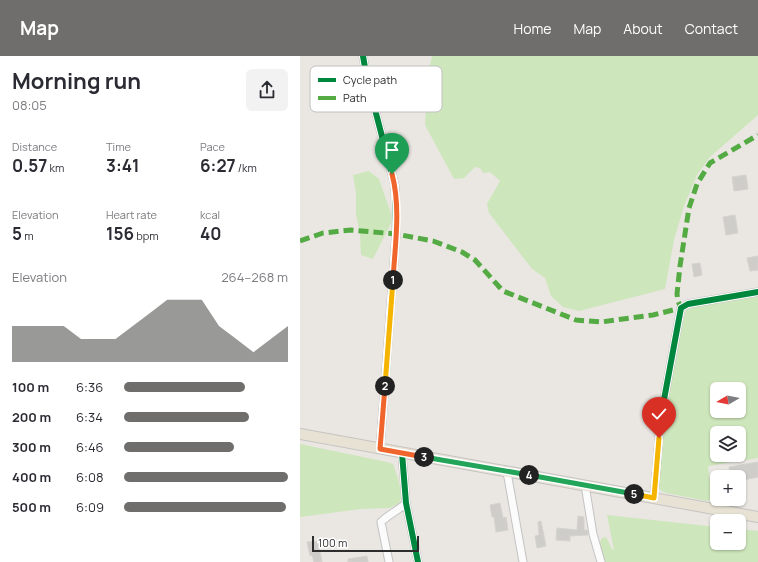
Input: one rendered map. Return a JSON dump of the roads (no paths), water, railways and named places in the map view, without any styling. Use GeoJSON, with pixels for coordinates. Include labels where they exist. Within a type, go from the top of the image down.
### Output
{"type":"FeatureCollection","features":[{"type":"Feature","properties":{"kind":"main road"},"geometry":{"type":"LineString","coordinates":[[300,434],[758,516]]}},
{"type":"Feature","properties":{"kind":"street"},"geometry":{"type":"LineString","coordinates":[[363,56],[365,66]]}},
{"type":"Feature","properties":{"kind":"street"},"geometry":{"type":"LineString","coordinates":[[376,112],[395,186],[396,205],[396,230],[380,449]]}},
{"type":"Feature","properties":{"kind":"street"},"geometry":{"type":"LineString","coordinates":[[654,498],[662,412],[681,308],[688,304],[758,292]]}},
{"type":"Feature","properties":{"kind":"street"},"geometry":{"type":"LineString","coordinates":[[402,453],[406,503],[418,562]]}},
{"type":"Feature","properties":{"kind":"street"},"geometry":{"type":"LineString","coordinates":[[507,472],[523,562]]}},
{"type":"Feature","properties":{"kind":"street"},"geometry":{"type":"LineString","coordinates":[[585,486],[601,562]]}},
{"type":"Feature","properties":{"kind":"street"},"geometry":{"type":"LineString","coordinates":[[389,562],[381,522],[406,503]]}}]}
